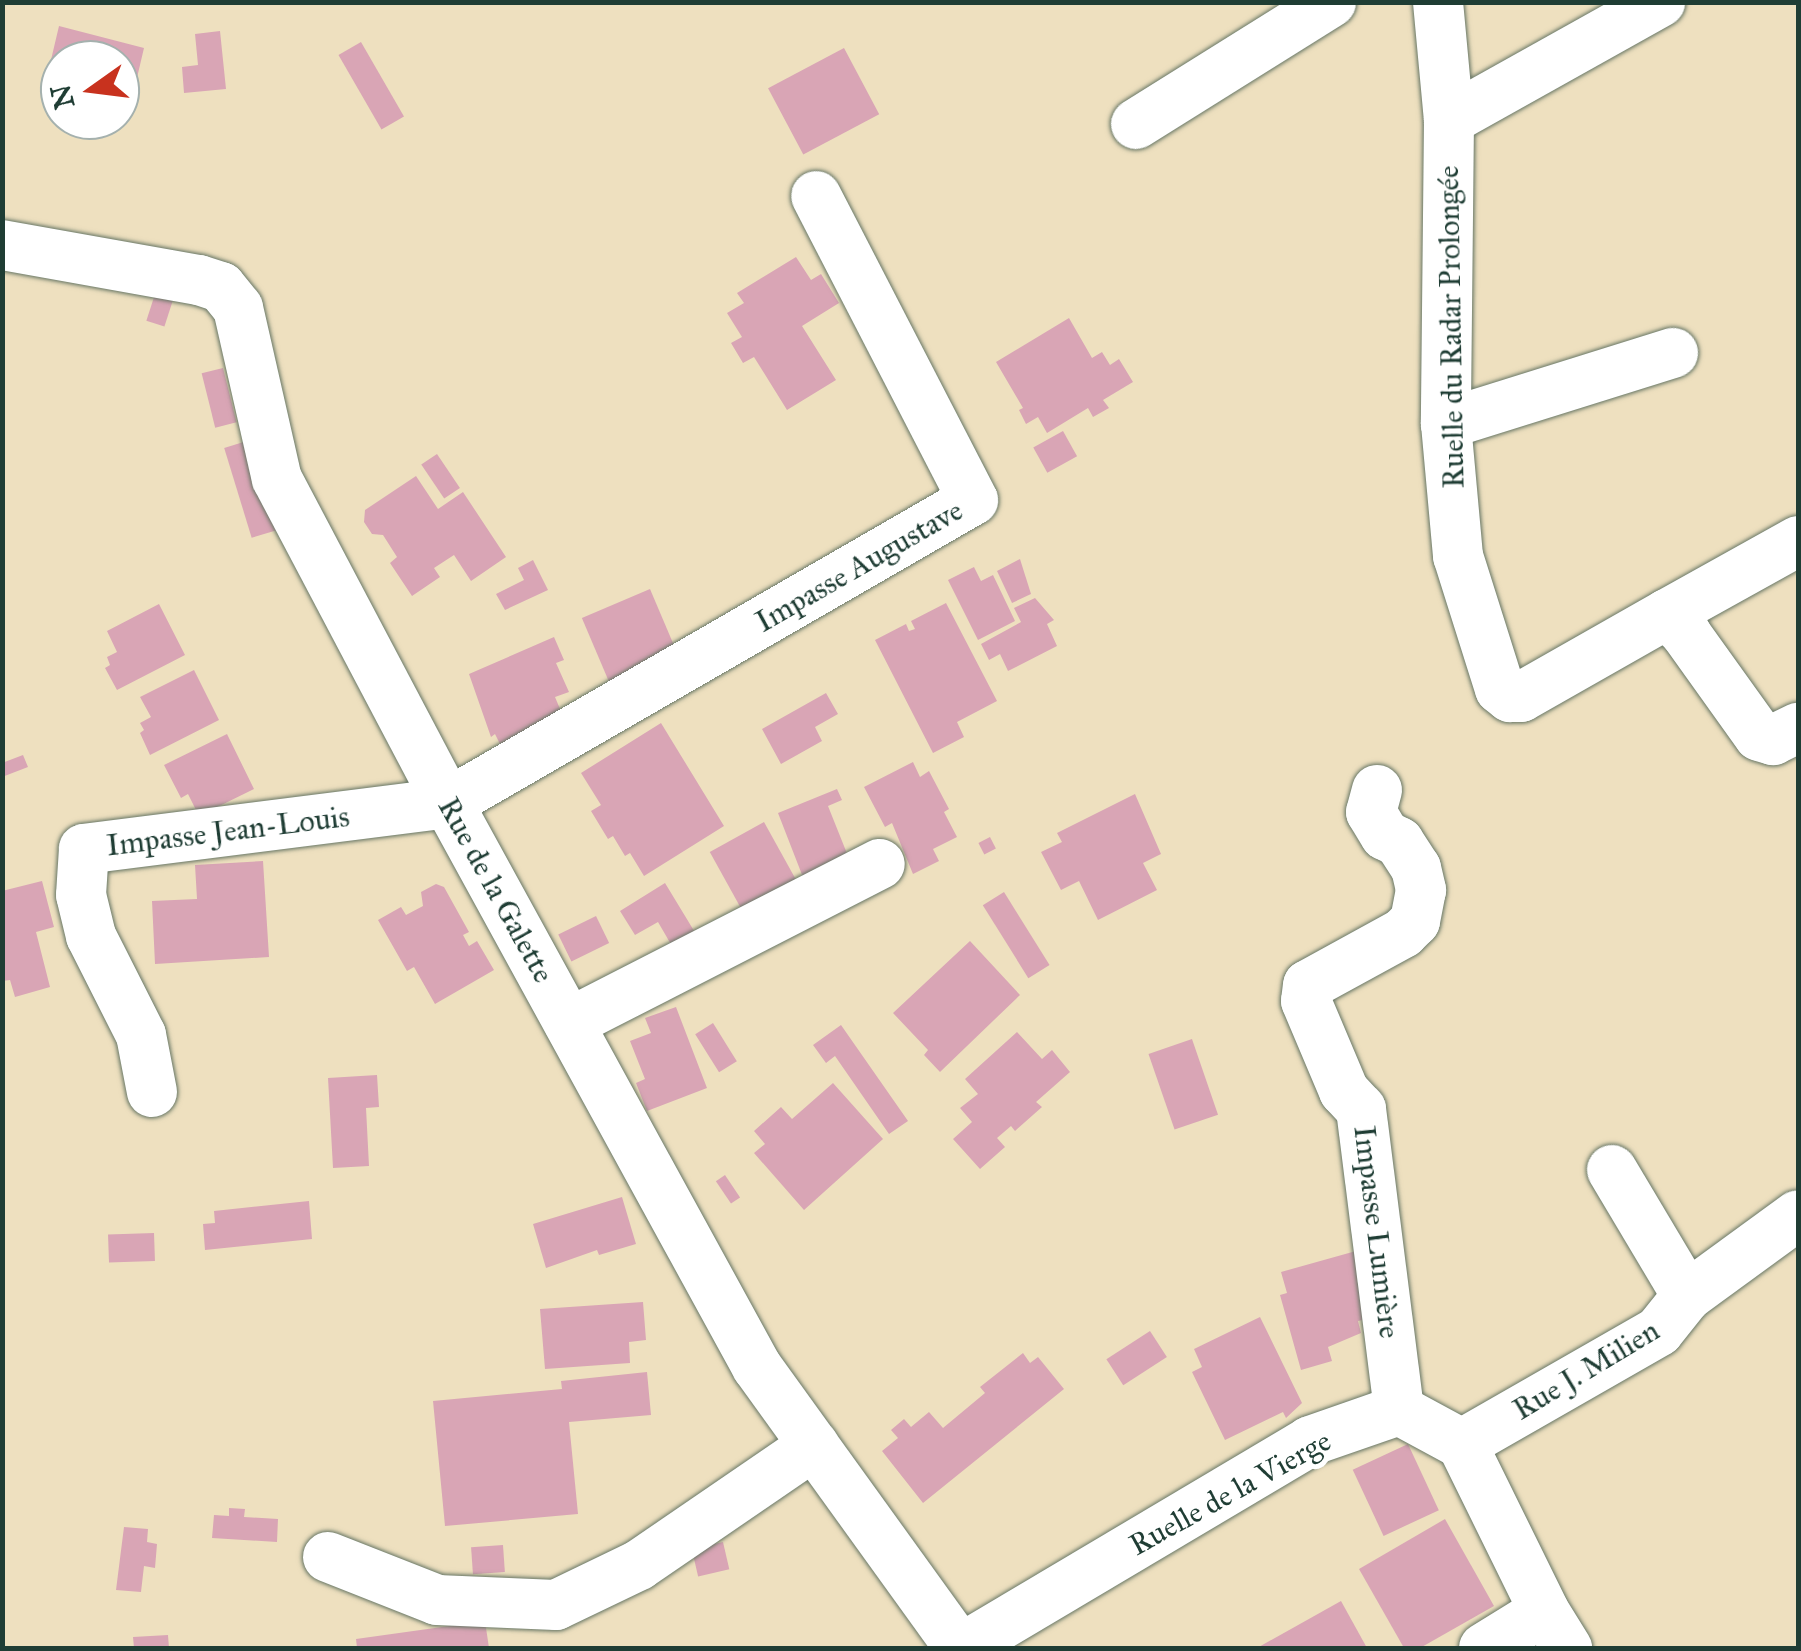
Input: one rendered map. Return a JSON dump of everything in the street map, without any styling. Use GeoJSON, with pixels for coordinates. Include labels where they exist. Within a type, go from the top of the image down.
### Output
{"type":"FeatureCollection","features":[{"type":"Feature","properties":{"kind":"street"},"geometry":{"type":"LineString","coordinates":[[1136,124],[1331,2]]}},
{"type":"Feature","properties":{"kind":"street","name":"Ruelle du Radar Prolongée"},"geometry":{"type":"LineString","coordinates":[[1438,2],[1448,120],[1446,424],[1458,556],[1500,689],[1510,697],[1521,696],[1667,614]]}},
{"type":"Feature","properties":{"kind":"street"},"geometry":{"type":"LineString","coordinates":[[1448,120],[1660,2]]}},
{"type":"Feature","properties":{"kind":"street","name":"Impasse Augustave"},"geometry":{"type":"LineString","coordinates":[[448,803],[973,500],[816,196]]}},
{"type":"Feature","properties":{"kind":"street","name":"Rue de la Galette"},"geometry":{"type":"LineString","coordinates":[[2,246],[199,280],[220,286],[238,308],[277,479],[448,803],[757,1367],[961,1648]]}},
{"type":"Feature","properties":{"kind":"street"},"geometry":{"type":"LineString","coordinates":[[1446,424],[1673,353]]}},
{"type":"Feature","properties":{"kind":"street"},"geometry":{"type":"LineString","coordinates":[[1794,730],[1773,740],[1759,736],[1686,634],[1667,614],[1798,541]]}},
{"type":"Feature","properties":{"kind":"street","name":"Impasse Lumière"},"geometry":{"type":"LineString","coordinates":[[1377,790],[1371,812],[1385,835],[1399,842],[1416,868],[1421,890],[1415,921],[1403,932],[1308,985],[1306,1000],[1344,1091],[1361,1109],[1399,1410]]}},
{"type":"Feature","properties":{"kind":"street","name":"Impasse Jean-Louis"},"geometry":{"type":"LineString","coordinates":[[152,1092],[140,1035],[92,936],[81,894],[84,849],[448,803]]}},
{"type":"Feature","properties":{"kind":"street"},"geometry":{"type":"LineString","coordinates":[[569,1023],[880,864]]}},
{"type":"Feature","properties":{"kind":"street"},"geometry":{"type":"LineString","coordinates":[[1612,1170],[1686,1296]]}},
{"type":"Feature","properties":{"kind":"street","name":"Rue J. Milien"},"geometry":{"type":"LineString","coordinates":[[1462,1444],[1659,1331],[1686,1296],[1798,1215]]}},
{"type":"Feature","properties":{"kind":"street"},"geometry":{"type":"LineString","coordinates":[[1399,1410],[1462,1444],[1556,1630],[1484,1648]]}},
{"type":"Feature","properties":{"kind":"street","name":"Ruelle de la Vierge"},"geometry":{"type":"LineString","coordinates":[[961,1648],[1310,1441],[1399,1410]]}},
{"type":"Feature","properties":{"kind":"street"},"geometry":{"type":"LineString","coordinates":[[328,1557],[437,1600],[556,1605],[639,1565],[814,1445]]}},
{"type":"Feature","properties":{"kind":"building"},"geometry":{"type":"Polygon","coordinates":[[[59,26],[113,40],[56,40],[59,26]]]}},
{"type":"Feature","properties":{"kind":"building"},"geometry":{"type":"Polygon","coordinates":[[[220,31],[226,89],[184,93],[182,67],[198,65],[195,34],[220,31]]]}},
{"type":"Feature","properties":{"kind":"building"},"geometry":{"type":"Polygon","coordinates":[[[361,42],[404,116],[381,129],[338,55],[361,42]]]}},
{"type":"Feature","properties":{"kind":"building"},"geometry":{"type":"Polygon","coordinates":[[[844,48],[879,114],[803,155],[768,88],[844,48]]]}},
{"type":"Feature","properties":{"kind":"building"},"geometry":{"type":"Polygon","coordinates":[[[796,257],[811,280],[821,274],[839,303],[802,326],[836,380],[787,410],[754,357],[743,363],[731,343],[742,337],[727,313],[744,303],[737,293],[796,257]]]}},
{"type":"Feature","properties":{"kind":"building"},"geometry":{"type":"Polygon","coordinates":[[[155,294],[173,300],[164,327],[146,321],[155,294]]]}},
{"type":"Feature","properties":{"kind":"building"},"geometry":{"type":"Polygon","coordinates":[[[1069,318],[1092,358],[1102,352],[1110,365],[1119,359],[1133,382],[1103,400],[1109,408],[1093,417],[1088,408],[1047,433],[1038,417],[1026,424],[1019,410],[1023,408],[996,362],[1069,318]]]}},
{"type":"Feature","properties":{"kind":"building"},"geometry":{"type":"Polygon","coordinates":[[[223,368],[237,422],[215,428],[202,373],[223,368]]]}},
{"type":"Feature","properties":{"kind":"building"},"geometry":{"type":"Polygon","coordinates":[[[1063,431],[1077,456],[1047,473],[1033,447],[1063,431]]]}},
{"type":"Feature","properties":{"kind":"building"},"geometry":{"type":"Polygon","coordinates":[[[250,440],[277,530],[252,538],[224,448],[250,440]]]}},
{"type":"Feature","properties":{"kind":"building"},"geometry":{"type":"Polygon","coordinates":[[[437,454],[460,488],[444,499],[421,465],[437,454]]]}},
{"type":"Feature","properties":{"kind":"building"},"geometry":{"type":"Polygon","coordinates":[[[416,476],[438,509],[463,492],[506,557],[471,581],[454,555],[434,568],[440,577],[412,596],[390,563],[397,557],[383,535],[372,534],[364,522],[365,510],[416,476]]]}},
{"type":"Feature","properties":{"kind":"building"},"geometry":{"type":"Polygon","coordinates":[[[1020,559],[1031,594],[1012,603],[997,571],[1020,559]]]}},
{"type":"Feature","properties":{"kind":"building"},"geometry":{"type":"Polygon","coordinates":[[[533,560],[548,590],[505,610],[496,594],[524,580],[518,568],[533,560]]]}},
{"type":"Feature","properties":{"kind":"building"},"geometry":{"type":"Polygon","coordinates":[[[974,567],[981,581],[993,575],[1015,621],[978,640],[948,580],[974,567]]]}},
{"type":"Feature","properties":{"kind":"building"},"geometry":{"type":"Polygon","coordinates":[[[650,589],[679,657],[611,686],[582,618],[650,589]]]}},
{"type":"Feature","properties":{"kind":"building"},"geometry":{"type":"Polygon","coordinates":[[[1035,598],[1054,620],[1047,624],[1057,646],[1008,671],[1000,654],[989,660],[981,644],[1021,622],[1014,608],[1035,598]]]}},
{"type":"Feature","properties":{"kind":"building"},"geometry":{"type":"Polygon","coordinates":[[[946,603],[997,701],[957,722],[964,737],[933,753],[875,640],[906,624],[909,631],[915,629],[911,621],[946,603]]]}},
{"type":"Feature","properties":{"kind":"building"},"geometry":{"type":"Polygon","coordinates":[[[159,604],[185,655],[117,690],[105,668],[110,665],[107,657],[117,652],[107,631],[159,604]]]}},
{"type":"Feature","properties":{"kind":"building"},"geometry":{"type":"Polygon","coordinates":[[[554,637],[564,660],[556,663],[569,692],[555,697],[563,716],[500,744],[495,734],[491,737],[469,674],[554,637]]]}},
{"type":"Feature","properties":{"kind":"building"},"geometry":{"type":"Polygon","coordinates":[[[194,670],[219,720],[150,755],[140,723],[151,717],[140,697],[194,670]]]}},
{"type":"Feature","properties":{"kind":"building"},"geometry":{"type":"Polygon","coordinates":[[[826,693],[838,714],[815,727],[822,741],[781,764],[762,729],[826,693]]]}},
{"type":"Feature","properties":{"kind":"building"},"geometry":{"type":"Polygon","coordinates":[[[661,723],[724,826],[644,876],[630,853],[625,856],[613,836],[608,839],[591,811],[601,805],[581,773],[661,723]]]}},
{"type":"Feature","properties":{"kind":"building"},"geometry":{"type":"Polygon","coordinates":[[[227,734],[254,789],[199,816],[188,794],[181,798],[164,765],[227,734]]]}},
{"type":"Feature","properties":{"kind":"building"},"geometry":{"type":"Polygon","coordinates":[[[23,755],[28,767],[2,777],[2,763],[23,755]]]}},
{"type":"Feature","properties":{"kind":"building"},"geometry":{"type":"Polygon","coordinates":[[[913,762],[920,777],[929,771],[949,809],[944,812],[957,837],[933,849],[939,861],[913,874],[892,823],[885,827],[864,787],[913,762]]]}},
{"type":"Feature","properties":{"kind":"building"},"geometry":{"type":"Polygon","coordinates":[[[837,789],[842,800],[828,806],[852,866],[806,885],[778,813],[837,789]]]}},
{"type":"Feature","properties":{"kind":"building"},"geometry":{"type":"Polygon","coordinates":[[[1135,794],[1161,854],[1143,863],[1157,890],[1098,920],[1079,881],[1061,890],[1041,852],[1062,842],[1057,833],[1135,794]]]}},
{"type":"Feature","properties":{"kind":"building"},"geometry":{"type":"Polygon","coordinates":[[[764,822],[802,890],[748,920],[710,852],[764,822]]]}},
{"type":"Feature","properties":{"kind":"building"},"geometry":{"type":"Polygon","coordinates":[[[990,837],[996,849],[984,854],[978,843],[990,837]]]}},
{"type":"Feature","properties":{"kind":"building"},"geometry":{"type":"Polygon","coordinates":[[[263,861],[269,957],[155,964],[152,901],[197,899],[195,865],[263,861]]]}},
{"type":"Feature","properties":{"kind":"building"},"geometry":{"type":"Polygon","coordinates":[[[42,881],[54,927],[36,932],[50,987],[15,997],[10,980],[2,981],[2,891],[42,881]]]}},
{"type":"Feature","properties":{"kind":"building"},"geometry":{"type":"Polygon","coordinates":[[[665,883],[699,939],[676,953],[658,922],[635,935],[620,911],[665,883]]]}},
{"type":"Feature","properties":{"kind":"building"},"geometry":{"type":"Polygon","coordinates":[[[436,884],[444,887],[469,932],[463,935],[469,946],[477,941],[494,970],[435,1004],[414,967],[407,971],[378,920],[401,907],[406,915],[423,906],[421,892],[436,884]]]}},
{"type":"Feature","properties":{"kind":"building"},"geometry":{"type":"Polygon","coordinates":[[[1004,892],[1050,965],[1028,978],[983,905],[1004,892]]]}},
{"type":"Feature","properties":{"kind":"building"},"geometry":{"type":"Polygon","coordinates":[[[596,916],[609,943],[571,961],[558,934],[596,916]]]}},
{"type":"Feature","properties":{"kind":"building"},"geometry":{"type":"Polygon","coordinates":[[[970,941],[1020,995],[940,1072],[924,1055],[928,1050],[893,1013],[970,941]]]}},
{"type":"Feature","properties":{"kind":"building"},"geometry":{"type":"Polygon","coordinates":[[[676,1007],[707,1088],[647,1111],[636,1083],[645,1079],[630,1041],[651,1033],[645,1018],[676,1007]]]}},
{"type":"Feature","properties":{"kind":"building"},"geometry":{"type":"Polygon","coordinates":[[[713,1023],[737,1061],[719,1072],[695,1034],[713,1023]]]}},
{"type":"Feature","properties":{"kind":"building"},"geometry":{"type":"Polygon","coordinates":[[[841,1025],[908,1121],[889,1134],[835,1056],[826,1063],[813,1045],[841,1025]]]}},
{"type":"Feature","properties":{"kind":"building"},"geometry":{"type":"Polygon","coordinates":[[[1017,1032],[1042,1059],[1052,1050],[1070,1072],[1036,1102],[1042,1107],[1015,1131],[1011,1126],[997,1138],[1005,1147],[980,1169],[953,1139],[972,1122],[960,1108],[978,1094],[965,1079],[1017,1032]]]}},
{"type":"Feature","properties":{"kind":"building"},"geometry":{"type":"Polygon","coordinates":[[[1192,1039],[1218,1115],[1175,1130],[1149,1054],[1192,1039]]]}},
{"type":"Feature","properties":{"kind":"building"},"geometry":{"type":"Polygon","coordinates":[[[377,1075],[379,1107],[366,1108],[369,1166],[333,1168],[328,1078],[377,1075]]]}},
{"type":"Feature","properties":{"kind":"building"},"geometry":{"type":"Polygon","coordinates":[[[833,1083],[883,1139],[804,1210],[754,1153],[765,1144],[754,1131],[781,1107],[792,1119],[833,1083]]]}},
{"type":"Feature","properties":{"kind":"building"},"geometry":{"type":"Polygon","coordinates":[[[725,1175],[740,1197],[731,1204],[716,1181],[725,1175]]]}},
{"type":"Feature","properties":{"kind":"building"},"geometry":{"type":"Polygon","coordinates":[[[622,1197],[636,1244],[599,1255],[597,1250],[546,1268],[533,1224],[622,1197]]]}},
{"type":"Feature","properties":{"kind":"building"},"geometry":{"type":"Polygon","coordinates":[[[309,1201],[312,1239],[205,1250],[203,1224],[215,1223],[214,1211],[309,1201]]]}},
{"type":"Feature","properties":{"kind":"building"},"geometry":{"type":"Polygon","coordinates":[[[154,1233],[155,1261],[109,1263],[108,1235],[154,1233]]]}},
{"type":"Feature","properties":{"kind":"building"},"geometry":{"type":"Polygon","coordinates":[[[1356,1251],[1375,1317],[1358,1321],[1361,1333],[1328,1347],[1332,1361],[1301,1370],[1280,1295],[1287,1293],[1281,1272],[1356,1251]]]}},
{"type":"Feature","properties":{"kind":"building"},"geometry":{"type":"Polygon","coordinates":[[[643,1302],[646,1340],[629,1342],[630,1363],[545,1369],[540,1309],[643,1302]]]}},
{"type":"Feature","properties":{"kind":"building"},"geometry":{"type":"Polygon","coordinates":[[[1260,1317],[1302,1403],[1286,1418],[1283,1412],[1225,1440],[1192,1372],[1202,1367],[1194,1349],[1260,1317]]]}},
{"type":"Feature","properties":{"kind":"building"},"geometry":{"type":"Polygon","coordinates":[[[1150,1331],[1167,1357],[1123,1385],[1106,1359],[1150,1331]]]}},
{"type":"Feature","properties":{"kind":"building"},"geometry":{"type":"Polygon","coordinates":[[[1023,1353],[1030,1363],[1038,1357],[1064,1389],[923,1503],[882,1451],[898,1438],[891,1430],[904,1419],[911,1427],[929,1412],[943,1428],[985,1393],[980,1387],[1023,1353]]]}},
{"type":"Feature","properties":{"kind":"building"},"geometry":{"type":"Polygon","coordinates":[[[647,1372],[651,1415],[569,1422],[578,1514],[445,1526],[433,1401],[562,1389],[561,1381],[647,1372]]]}},
{"type":"Feature","properties":{"kind":"building"},"geometry":{"type":"Polygon","coordinates":[[[1408,1444],[1439,1510],[1384,1536],[1353,1470],[1408,1444]]]}},
{"type":"Feature","properties":{"kind":"building"},"geometry":{"type":"Polygon","coordinates":[[[229,1508],[245,1509],[244,1517],[278,1519],[277,1542],[212,1538],[214,1515],[229,1516],[229,1508]]]}},
{"type":"Feature","properties":{"kind":"building"},"geometry":{"type":"Polygon","coordinates":[[[1445,1519],[1494,1606],[1420,1648],[1404,1648],[1359,1569],[1445,1519]]]}},
{"type":"Feature","properties":{"kind":"building"},"geometry":{"type":"Polygon","coordinates":[[[124,1527],[148,1529],[147,1542],[157,1544],[155,1568],[144,1566],[141,1592],[116,1590],[124,1527]]]}},
{"type":"Feature","properties":{"kind":"building"},"geometry":{"type":"Polygon","coordinates":[[[723,1542],[729,1569],[698,1576],[692,1549],[723,1542]]]}},
{"type":"Feature","properties":{"kind":"building"},"geometry":{"type":"Polygon","coordinates":[[[503,1545],[505,1572],[473,1574],[471,1547],[503,1545]]]}},
{"type":"Feature","properties":{"kind":"building"},"geometry":{"type":"Polygon","coordinates":[[[1341,1601],[1367,1648],[1257,1648],[1341,1601]]]}},
{"type":"Feature","properties":{"kind":"building"},"geometry":{"type":"Polygon","coordinates":[[[485,1621],[489,1648],[357,1648],[356,1639],[485,1621]]]}},
{"type":"Feature","properties":{"kind":"building"},"geometry":{"type":"Polygon","coordinates":[[[168,1635],[169,1648],[134,1648],[133,1637],[168,1635]]]}}]}
